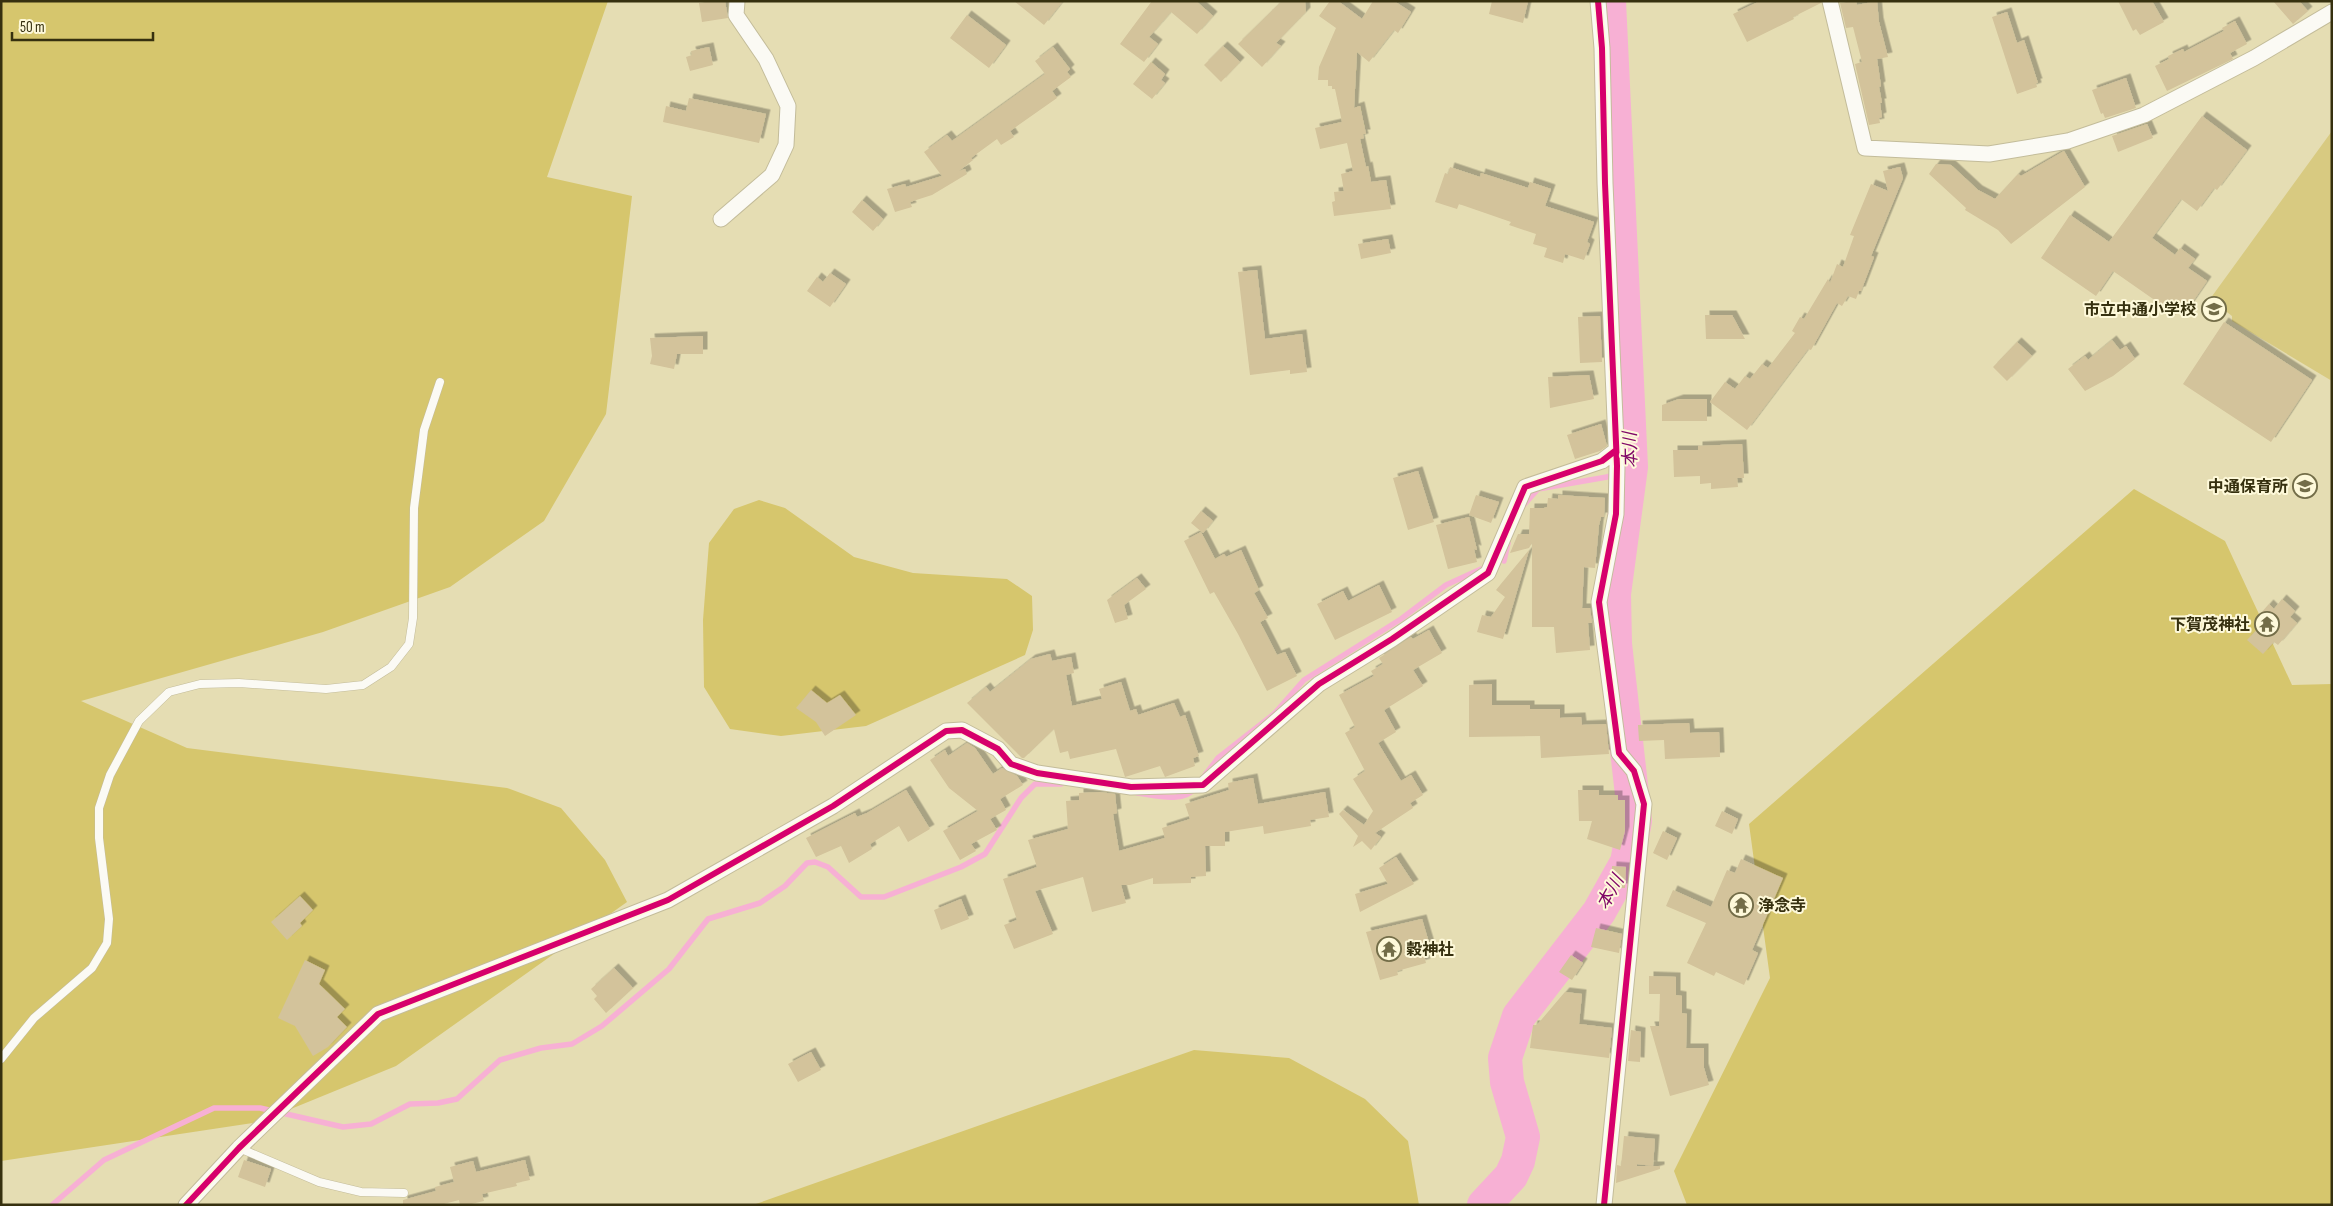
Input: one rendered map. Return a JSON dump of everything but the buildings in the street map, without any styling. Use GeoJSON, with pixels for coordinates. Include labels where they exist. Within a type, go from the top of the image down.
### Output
{"type":"FeatureCollection","features":[{"type":"Feature","properties":{"kind":"street"},"geometry":{"type":"LineString","coordinates":[[720,219],[772,175],[786,145],[788,106],[766,59],[736,15],[737,1]]}},
{"type":"Feature","properties":{"kind":"street"},"geometry":{"type":"LineString","coordinates":[[1598,1],[1602,48],[1604,183],[1616,465],[1616,514],[1599,602],[1619,753],[1634,771],[1644,804],[1604,1205]]}},
{"type":"Feature","properties":{"kind":"street"},"geometry":{"type":"LineString","coordinates":[[1830,1],[1865,148],[1989,154],[2068,141],[2144,115],[2254,58],[2332,12]]}},
{"type":"Feature","properties":{"kind":"street"},"geometry":{"type":"LineString","coordinates":[[186,1205],[239,1148],[378,1014],[668,900],[832,806],[946,731],[962,730],[998,749],[1012,764],[1037,773],[1131,787],[1203,785],[1319,684],[1392,639],[1488,574],[1525,487],[1602,461],[1616,465]]}},
{"type":"Feature","properties":{"kind":"lane"},"geometry":{"type":"LineString","coordinates":[[1,1059],[34,1018],[92,968],[107,943],[109,919],[99,838],[99,808],[110,775],[139,721],[169,692],[200,684],[239,683],[326,689],[363,685],[390,667],[409,644],[413,618],[414,508],[424,430],[440,382]]}},
{"type":"Feature","properties":{"kind":"lane"},"geometry":{"type":"LineString","coordinates":[[239,1148],[319,1182],[361,1192],[404,1193]]}},
{"type":"Feature","properties":{"kind":"shaded area"},"geometry":{"type":"Polygon","coordinates":[[[1,1],[608,1],[547,177],[632,196],[606,414],[544,521],[450,587],[323,632],[81,701],[187,748],[507,788],[561,808],[605,860],[627,902],[396,1066],[259,1122],[1,1161],[1,1]]]}},
{"type":"Feature","properties":{"kind":"shaded area"},"geometry":{"type":"Polygon","coordinates":[[[2332,131],[2332,381],[2232,321],[2232,316],[2210,299],[2332,131]]]}},
{"type":"Feature","properties":{"kind":"shaded area"},"geometry":{"type":"Polygon","coordinates":[[[2134,489],[2225,541],[2292,685],[2332,684],[2332,1205],[1687,1205],[1674,1171],[1770,978],[1749,824],[2134,489]]]}},
{"type":"Feature","properties":{"kind":"shaded area"},"geometry":{"type":"Polygon","coordinates":[[[759,500],[785,508],[854,557],[913,573],[1007,579],[1032,596],[1033,630],[1025,655],[866,726],[781,736],[730,729],[704,687],[703,620],[709,543],[734,509],[759,500]]]}},
{"type":"Feature","properties":{"kind":"shaded area"},"geometry":{"type":"Polygon","coordinates":[[[1194,1050],[1289,1058],[1365,1099],[1408,1141],[1419,1205],[753,1205],[1194,1050]]]}},
{"type":"Feature","properties":{"kind":"waterway","name":"本川"},"geometry":{"type":"LineString","coordinates":[[1484,1205],[1511,1176],[1518,1161],[1523,1137],[1507,1082],[1505,1058],[1519,1016],[1599,912],[1627,862],[1635,821],[1615,644],[1614,594],[1631,467],[1609,1]]}},
{"type":"Feature","properties":{"kind":"waterway"},"geometry":{"type":"LineString","coordinates":[[1522,507],[1538,489],[1607,477],[1631,467]]}},
{"type":"Feature","properties":{"kind":"waterway"},"geometry":{"type":"LineString","coordinates":[[1504,561],[1508,543]]}},
{"type":"Feature","properties":{"kind":"waterway"},"geometry":{"type":"LineString","coordinates":[[1205,775],[1218,758],[1274,714],[1304,680],[1401,619],[1446,585],[1481,569]]}},
{"type":"Feature","properties":{"kind":"waterway"},"geometry":{"type":"LineString","coordinates":[[52,1205],[104,1160],[214,1108],[260,1108],[343,1127],[371,1124],[410,1104],[438,1103],[457,1099],[500,1060],[541,1048],[572,1044],[602,1026],[669,969],[708,919],[760,903],[785,886],[807,863],[815,862],[828,867],[861,897],[884,897],[961,867],[985,854],[1021,798],[1035,784],[1061,784]]}},
{"type":"Feature","properties":{"kind":"waterway"},"geometry":{"type":"LineString","coordinates":[[1137,793],[1160,797],[1176,797],[1190,793],[1195,788]]}},
{"type":"Feature","properties":{"kind":"cycle path"},"geometry":{"type":"LineString","coordinates":[[1598,1],[1602,48],[1605,183],[1617,466],[1616,514],[1599,602],[1619,753],[1634,771],[1644,804],[1604,1205]]}},
{"type":"Feature","properties":{"kind":"cycle path"},"geometry":{"type":"LineString","coordinates":[[186,1205],[239,1148],[378,1014],[668,900],[833,806],[946,731],[962,730],[998,749],[1011,764],[1037,773],[1131,787],[1203,785],[1319,684],[1392,639],[1488,573],[1525,487],[1602,461],[1615,451]]}},
{"type":"Feature","properties":{"kind":"place","name":"市立中通小学校"},"geometry":{"type":"Point","coordinates":[2214,309]}},
{"type":"Feature","properties":{"kind":"place","name":"中通保育所"},"geometry":{"type":"Point","coordinates":[2305,486]}},
{"type":"Feature","properties":{"kind":"place","name":"下賀茂神社"},"geometry":{"type":"Point","coordinates":[2267,624]}},
{"type":"Feature","properties":{"kind":"place","name":"浄念寺"},"geometry":{"type":"Point","coordinates":[1741,905]}},
{"type":"Feature","properties":{"kind":"place","name":"穀神社"},"geometry":{"type":"Point","coordinates":[1389,949]}}]}
